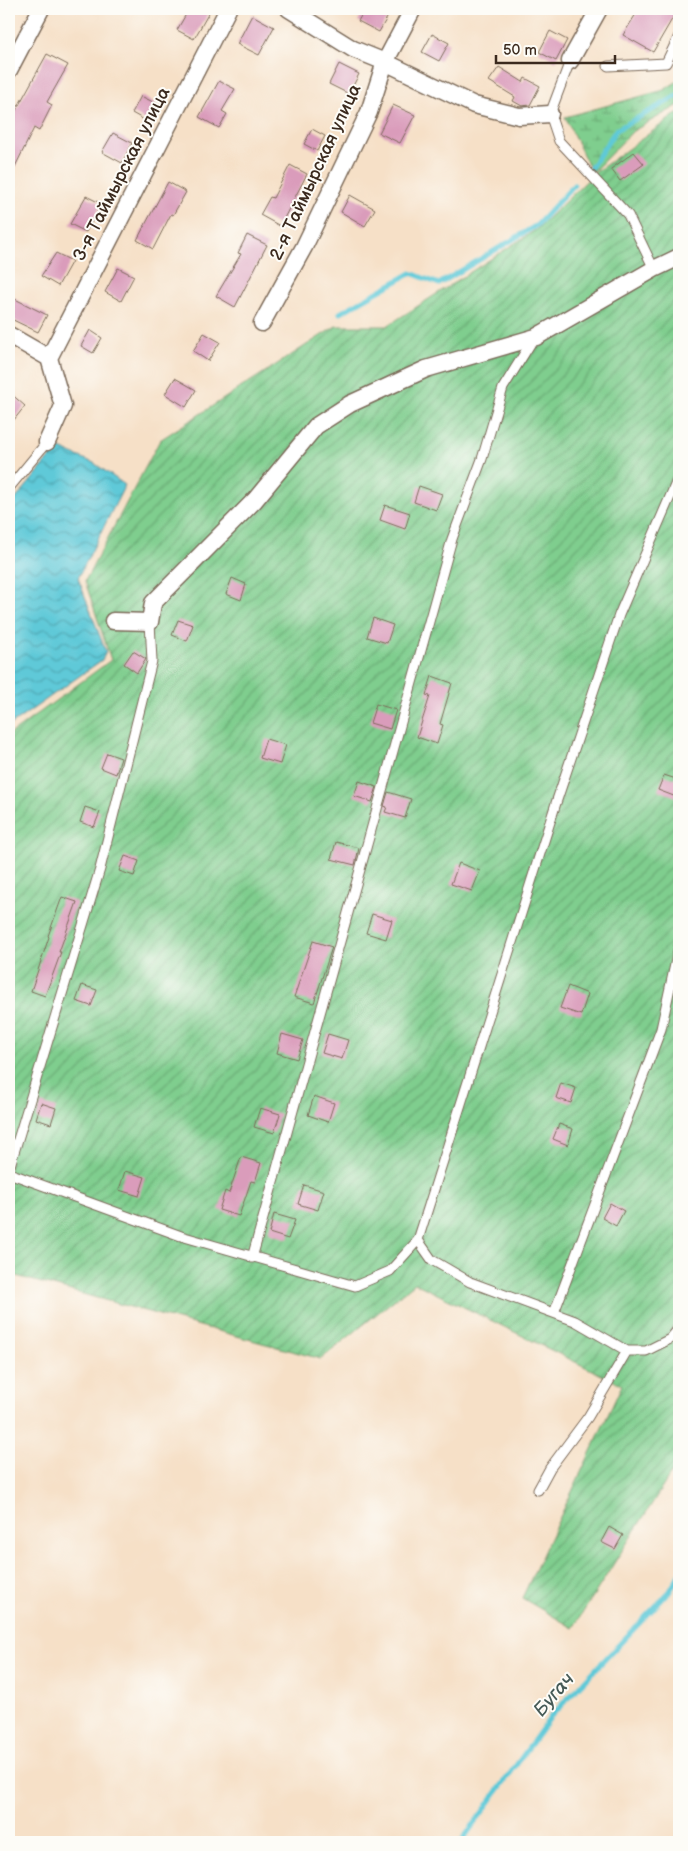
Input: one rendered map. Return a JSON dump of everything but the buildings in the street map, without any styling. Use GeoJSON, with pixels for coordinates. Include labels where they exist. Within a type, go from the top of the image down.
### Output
{"type":"FeatureCollection","features":[{"type":"Feature","properties":{"kind":"street"},"geometry":{"type":"LineString","coordinates":[[9,70],[41,9]]}},
{"type":"Feature","properties":{"kind":"street","name":"3-я Таймырская улица"},"geometry":{"type":"LineString","coordinates":[[49,358],[228,9]]}},
{"type":"Feature","properties":{"kind":"street"},"geometry":{"type":"LineString","coordinates":[[289,9],[353,49],[385,62],[474,105],[518,116],[550,114]]}},
{"type":"Feature","properties":{"kind":"street","name":"2-я Таймырская улица"},"geometry":{"type":"LineString","coordinates":[[262,323],[304,247],[369,112],[385,62],[413,9]]}},
{"type":"Feature","properties":{"kind":"street"},"geometry":{"type":"LineString","coordinates":[[570,62],[599,9]]}},
{"type":"Feature","properties":{"kind":"street"},"geometry":{"type":"LineString","coordinates":[[113,622],[150,622],[154,603],[255,500],[316,426],[350,404],[426,369],[534,338],[654,269],[679,258]]}},
{"type":"Feature","properties":{"kind":"street"},"geometry":{"type":"LineString","coordinates":[[9,335],[49,358],[63,406],[48,442]]}},
{"type":"Feature","properties":{"kind":"lane"},"geometry":{"type":"LineString","coordinates":[[608,66],[666,63],[679,36]]}},
{"type":"Feature","properties":{"kind":"lane"},"geometry":{"type":"LineString","coordinates":[[570,62],[550,114],[559,141],[628,215],[654,269]]}},
{"type":"Feature","properties":{"kind":"lane"},"geometry":{"type":"LineString","coordinates":[[252,1258],[452,539],[482,459],[503,388],[534,338]]}},
{"type":"Feature","properties":{"kind":"lane"},"geometry":{"type":"LineString","coordinates":[[9,488],[48,442]]}},
{"type":"Feature","properties":{"kind":"lane"},"geometry":{"type":"LineString","coordinates":[[9,1173],[182,1236],[252,1258],[355,1286],[390,1271],[418,1240],[556,802],[619,615],[679,476]]}},
{"type":"Feature","properties":{"kind":"lane"},"geometry":{"type":"LineString","coordinates":[[9,1169],[100,869],[152,660],[150,622]]}},
{"type":"Feature","properties":{"kind":"lane"},"geometry":{"type":"LineString","coordinates":[[554,1313],[661,1028],[679,946]]}},
{"type":"Feature","properties":{"kind":"lane"},"geometry":{"type":"LineString","coordinates":[[418,1240],[432,1260],[470,1282],[575,1320],[628,1351],[646,1351],[670,1339],[679,1328]]}},
{"type":"Feature","properties":{"kind":"lane"},"geometry":{"type":"LineString","coordinates":[[538,1490],[550,1468],[588,1417],[628,1351]]}},
{"type":"Feature","properties":{"kind":"green space"},"geometry":{"type":"Polygon","coordinates":[[[679,80],[679,105],[633,131],[592,173],[565,117],[664,90],[679,80]]]}},
{"type":"Feature","properties":{"kind":"green space"},"geometry":{"type":"Polygon","coordinates":[[[679,112],[679,1461],[573,1628],[522,1598],[622,1385],[415,1283],[321,1359],[9,1274],[9,735],[111,660],[85,581],[160,440],[336,326],[387,326],[537,229],[596,172],[679,112]]]}},
{"type":"Feature","properties":{"kind":"water"},"geometry":{"type":"Polygon","coordinates":[[[58,448],[94,463],[125,485],[78,578],[106,652],[102,660],[9,726],[9,507],[58,448]]]}},
{"type":"Feature","properties":{"kind":"waterway"},"geometry":{"type":"LineString","coordinates":[[590,169],[616,130],[679,95]]}},
{"type":"Feature","properties":{"kind":"waterway"},"geometry":{"type":"LineString","coordinates":[[340,313],[411,273],[439,284],[537,225],[574,185]]}},
{"type":"Feature","properties":{"kind":"waterway","name":"Бугач"},"geometry":{"type":"LineString","coordinates":[[461,1842],[552,1715],[670,1591],[679,1575]]}}]}
